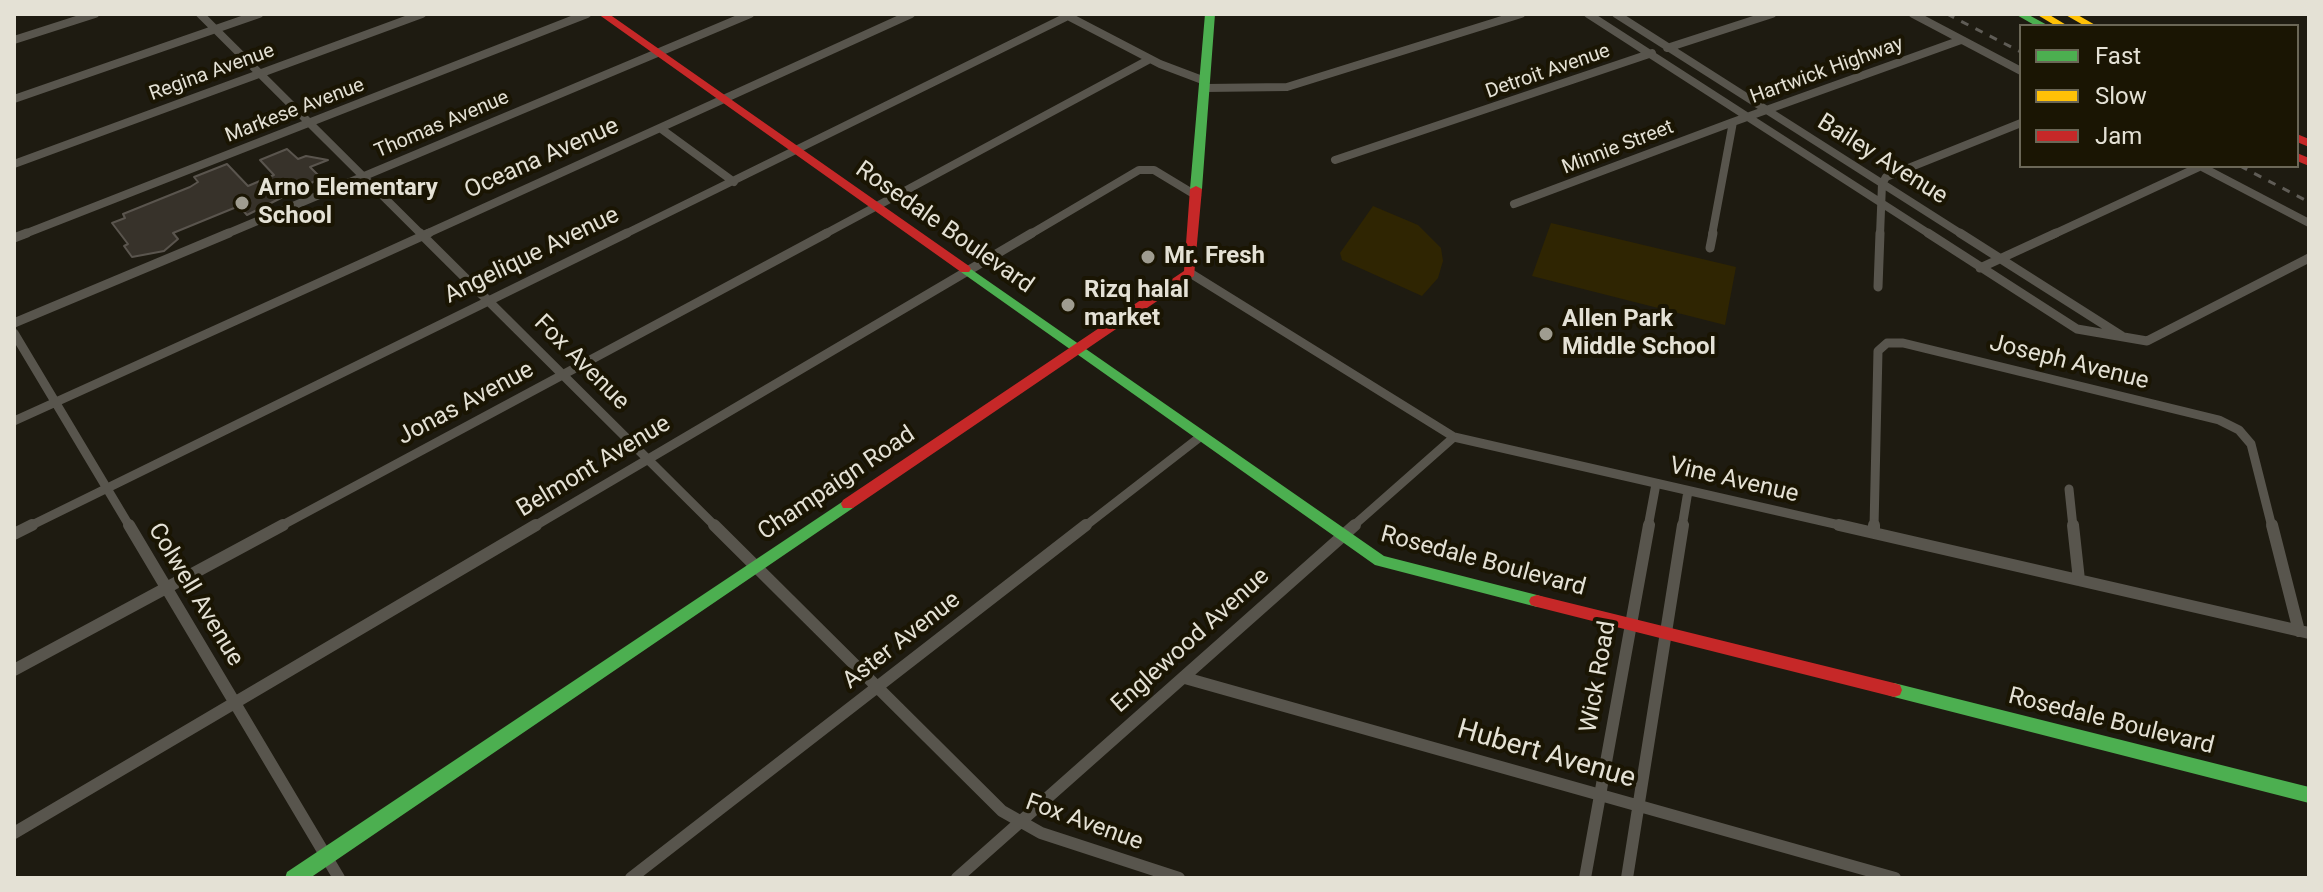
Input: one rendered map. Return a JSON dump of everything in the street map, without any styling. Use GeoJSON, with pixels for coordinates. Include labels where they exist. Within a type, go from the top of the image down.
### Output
{"type":"FeatureCollection","features":[{"type":"Feature","properties":{"kind":"main road","name":"Rosedale Boulevard"},"geometry":{"type":"LineString","coordinates":[[603,14],[1340,536],[1380,561],[2309,795]]}},
{"type":"Feature","properties":{"kind":"main road"},"geometry":{"type":"LineString","coordinates":[[1190,273],[1210,14]]}},
{"type":"Feature","properties":{"kind":"main road"},"geometry":{"type":"LineString","coordinates":[[2020,14],[2040,24]]}},
{"type":"Feature","properties":{"kind":"main road"},"geometry":{"type":"LineString","coordinates":[[2041,14],[2059,24]]}},
{"type":"Feature","properties":{"kind":"main road"},"geometry":{"type":"LineString","coordinates":[[2069,14],[2088,24]]}},
{"type":"Feature","properties":{"kind":"main road","name":"Champaign Road"},"geometry":{"type":"LineString","coordinates":[[294,878],[1190,273]]}},
{"type":"Feature","properties":{"kind":"street"},"geometry":{"type":"LineString","coordinates":[[14,40],[95,14]]}},
{"type":"Feature","properties":{"kind":"street","name":"Fox Avenue"},"geometry":{"type":"LineString","coordinates":[[200,14],[1002,811],[1018,823],[1179,878]]}},
{"type":"Feature","properties":{"kind":"street"},"geometry":{"type":"LineString","coordinates":[[14,99],[259,14]]}},
{"type":"Feature","properties":{"kind":"street","name":"Regina Avenue"},"geometry":{"type":"LineString","coordinates":[[14,164],[422,14]]}},
{"type":"Feature","properties":{"kind":"street","name":"Markese Avenue"},"geometry":{"type":"LineString","coordinates":[[14,238],[587,14]]}},
{"type":"Feature","properties":{"kind":"street","name":"Thomas Avenue"},"geometry":{"type":"LineString","coordinates":[[14,323],[750,14]]}},
{"type":"Feature","properties":{"kind":"street","name":"Oceana Avenue"},"geometry":{"type":"LineString","coordinates":[[14,421],[911,14]]}},
{"type":"Feature","properties":{"kind":"street"},"geometry":{"type":"LineString","coordinates":[[1066,15],[1206,84],[1262,90],[1287,87],[1521,14]]}},
{"type":"Feature","properties":{"kind":"street","name":"Bailey Avenue"},"geometry":{"type":"LineString","coordinates":[[1588,14],[2067,324],[2127,339]]}},
{"type":"Feature","properties":{"kind":"street","name":"Bailey Avenue"},"geometry":{"type":"LineString","coordinates":[[1616,14],[2127,339]]}},
{"type":"Feature","properties":{"kind":"street","name":"Detroit Avenue"},"geometry":{"type":"LineString","coordinates":[[1335,160],[1772,14]]}},
{"type":"Feature","properties":{"kind":"street"},"geometry":{"type":"LineString","coordinates":[[1913,14],[2019,70]]}},
{"type":"Feature","properties":{"kind":"street","name":"Angelique Avenue"},"geometry":{"type":"LineString","coordinates":[[14,534],[489,299],[734,182],[1066,15]]}},
{"type":"Feature","properties":{"kind":"street","name":"Hartwick Highway"},"geometry":{"type":"LineString","coordinates":[[1710,248],[1733,122],[1961,40]]}},
{"type":"Feature","properties":{"kind":"street","name":"Jonas Avenue"},"geometry":{"type":"LineString","coordinates":[[14,670],[1150,59]]}},
{"type":"Feature","properties":{"kind":"street","name":"Minnie Street"},"geometry":{"type":"LineString","coordinates":[[1514,204],[1733,122]]}},
{"type":"Feature","properties":{"kind":"street"},"geometry":{"type":"LineString","coordinates":[[1878,287],[1882,184],[1886,177],[2019,124]]}},
{"type":"Feature","properties":{"kind":"street"},"geometry":{"type":"LineString","coordinates":[[660,128],[734,182]]}},
{"type":"Feature","properties":{"kind":"street"},"geometry":{"type":"LineString","coordinates":[[1980,268],[2196,168]]}},
{"type":"Feature","properties":{"kind":"street"},"geometry":{"type":"LineString","coordinates":[[2204,168],[2309,223]]}},
{"type":"Feature","properties":{"kind":"street","name":"Belmont Avenue"},"geometry":{"type":"LineString","coordinates":[[14,833],[1139,170],[1154,170],[1197,196]]}},
{"type":"Feature","properties":{"kind":"street"},"geometry":{"type":"LineString","coordinates":[[2127,339],[2151,339],[2309,258]]}},
{"type":"Feature","properties":{"kind":"street","name":"Vine Avenue"},"geometry":{"type":"LineString","coordinates":[[1190,273],[1454,437],[2304,632]]}},
{"type":"Feature","properties":{"kind":"street","name":"Colwell Avenue"},"geometry":{"type":"LineString","coordinates":[[14,333],[339,878]]}},
{"type":"Feature","properties":{"kind":"street","name":"Joseph Avenue"},"geometry":{"type":"LineString","coordinates":[[1874,533],[1878,351],[1887,343],[1918,346],[2219,420],[2239,430],[2251,444],[2304,632]]}},
{"type":"Feature","properties":{"kind":"street","name":"Aster Avenue"},"geometry":{"type":"LineString","coordinates":[[631,878],[1200,437]]}},
{"type":"Feature","properties":{"kind":"street","name":"Englewood Avenue"},"geometry":{"type":"LineString","coordinates":[[957,878],[1454,437]]}},
{"type":"Feature","properties":{"kind":"street","name":"Wick Road"},"geometry":{"type":"LineString","coordinates":[[1585,878],[1656,484]]}},
{"type":"Feature","properties":{"kind":"street"},"geometry":{"type":"LineString","coordinates":[[2069,489],[2079,580]]}},
{"type":"Feature","properties":{"kind":"street"},"geometry":{"type":"LineString","coordinates":[[1627,878],[1688,491]]}},
{"type":"Feature","properties":{"kind":"street","name":"Hubert Avenue"},"geometry":{"type":"LineString","coordinates":[[1185,678],[1895,878]]}},
{"type":"Feature","properties":{"kind":"shaded area"},"geometry":{"type":"Polygon","coordinates":[[[1373,206],[1418,225],[1441,248],[1443,261],[1438,278],[1422,296],[1342,260],[1340,253],[1373,206]]]}},
{"type":"Feature","properties":{"kind":"shaded area"},"geometry":{"type":"Polygon","coordinates":[[[1551,223],[1736,267],[1725,325],[1532,276],[1551,223]]]}},
{"type":"Feature","properties":{"kind":"building","name":"Arno Elementary School"},"geometry":{"type":"Polygon","coordinates":[[[287,149],[298,159],[306,156],[328,160],[310,167],[321,178],[247,215],[239,206],[173,233],[178,239],[164,251],[132,257],[124,246],[128,244],[112,223],[125,218],[123,214],[190,187],[198,182],[194,177],[227,164],[248,186],[274,175],[260,160],[287,149]]]}},
{"type":"Feature","properties":{"kind":"railway"},"geometry":{"type":"LineString","coordinates":[[1947,14],[2019,51]]}},
{"type":"Feature","properties":{"kind":"railway"},"geometry":{"type":"LineString","coordinates":[[2244,168],[2309,202]]}},
{"type":"Feature","properties":{"kind":"traffic: fast"},"geometry":{"type":"LineString","coordinates":[[1196,189],[1210,14]]}},
{"type":"Feature","properties":{"kind":"traffic: fast"},"geometry":{"type":"LineString","coordinates":[[2020,14],[2040,24]]}},
{"type":"Feature","properties":{"kind":"traffic: fast"},"geometry":{"type":"LineString","coordinates":[[965,269],[1380,561],[1537,601]]}},
{"type":"Feature","properties":{"kind":"traffic: fast"},"geometry":{"type":"LineString","coordinates":[[294,878],[848,504]]}},
{"type":"Feature","properties":{"kind":"traffic: fast"},"geometry":{"type":"LineString","coordinates":[[1894,690],[2309,795]]}},
{"type":"Feature","properties":{"kind":"traffic: slow"},"geometry":{"type":"LineString","coordinates":[[2041,14],[2059,24]]}},
{"type":"Feature","properties":{"kind":"traffic: slow"},"geometry":{"type":"LineString","coordinates":[[2069,14],[2088,24]]}},
{"type":"Feature","properties":{"kind":"traffic: jam"},"geometry":{"type":"LineString","coordinates":[[603,14],[965,269]]}},
{"type":"Feature","properties":{"kind":"traffic: jam"},"geometry":{"type":"LineString","coordinates":[[2299,138],[2309,144]]}},
{"type":"Feature","properties":{"kind":"traffic: jam"},"geometry":{"type":"LineString","coordinates":[[2299,157],[2309,163]]}},
{"type":"Feature","properties":{"kind":"traffic: jam"},"geometry":{"type":"LineString","coordinates":[[848,504],[1190,273],[1196,189]]}},
{"type":"Feature","properties":{"kind":"traffic: jam"},"geometry":{"type":"LineString","coordinates":[[1537,601],[1894,690]]}},
{"type":"Feature","properties":{"kind":"place","name":"Arno Elementary School"},"geometry":{"type":"Point","coordinates":[242,203]}},
{"type":"Feature","properties":{"kind":"place","name":"Mr. Fresh"},"geometry":{"type":"Point","coordinates":[1148,257]}},
{"type":"Feature","properties":{"kind":"place","name":"Rizq halal market"},"geometry":{"type":"Point","coordinates":[1068,305]}},
{"type":"Feature","properties":{"kind":"place","name":"Allen Park Middle School"},"geometry":{"type":"Point","coordinates":[1546,334]}}]}
